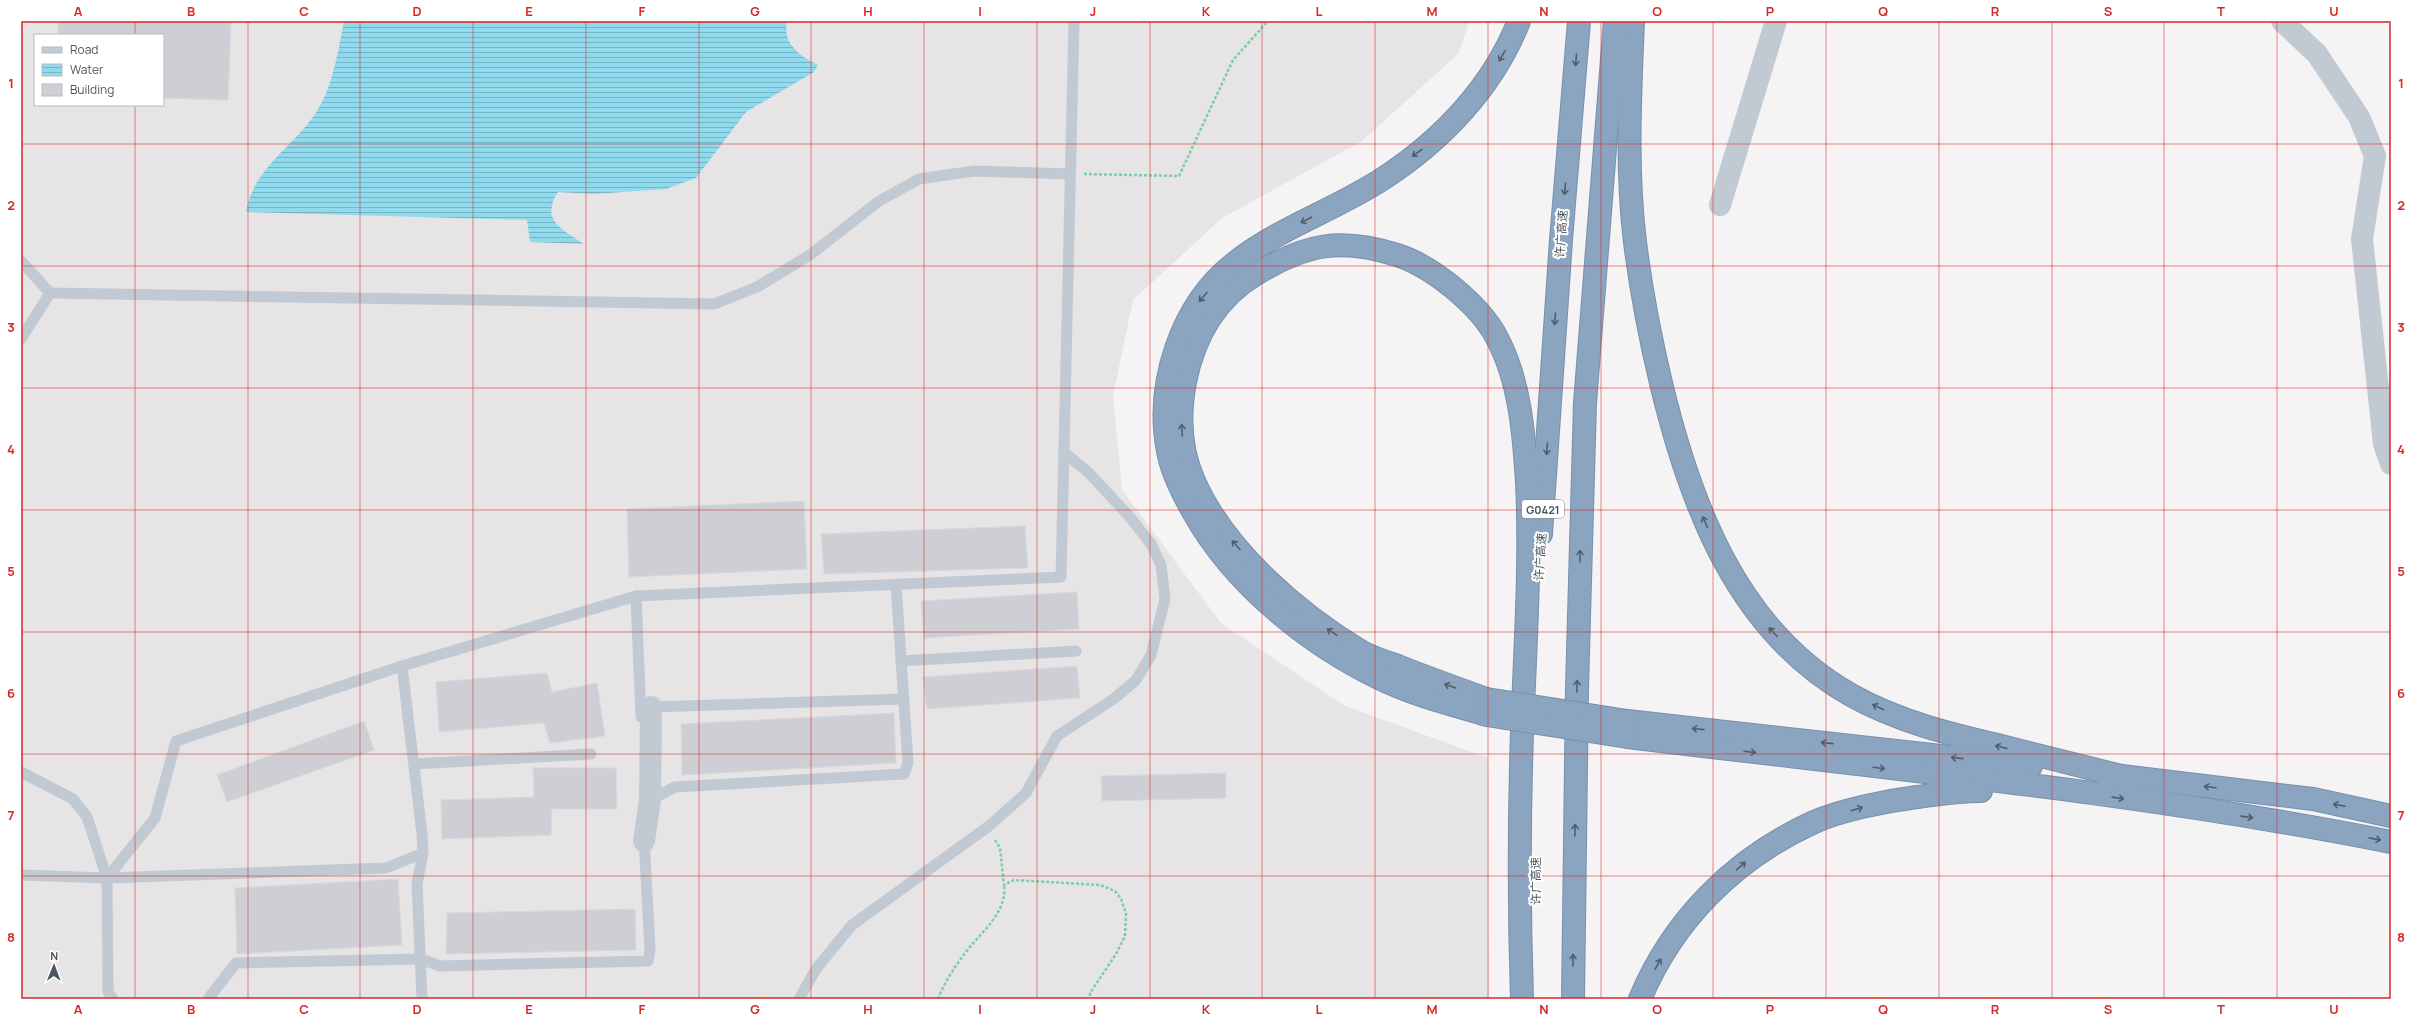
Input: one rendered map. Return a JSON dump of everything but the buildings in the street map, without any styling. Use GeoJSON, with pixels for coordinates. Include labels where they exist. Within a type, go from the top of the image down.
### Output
{"type":"FeatureCollection","features":[{"type":"Feature","properties":{"kind":"highway"},"geometry":{"type":"LineString","coordinates":[[1519,21],[1512,38],[1482,89],[1433,142],[1383,179],[1270,240],[1235,263],[1199,300],[1184,331],[1170,368],[1165,410],[1168,452],[1181,490],[1203,529],[1255,590],[1297,627],[1335,654],[1374,676],[1432,698],[1627,729],[2314,826],[2391,842]]}},
{"type":"Feature","properties":{"kind":"highway","name":"许广高速"},"geometry":{"type":"LineString","coordinates":[[1535,999],[1534,834],[1538,589],[1560,248],[1579,21]]}},
{"type":"Feature","properties":{"kind":"highway","name":"G0421"},"geometry":{"type":"LineString","coordinates":[[1573,999],[1576,688],[1585,403],[1614,21]]}},
{"type":"Feature","properties":{"kind":"highway"},"geometry":{"type":"LineString","coordinates":[[1633,21],[1629,116],[1631,172],[1635,240],[1649,330],[1669,417],[1685,469],[1702,518],[1728,570],[1761,619],[1800,659],[1850,695],[1928,728],[2121,776]]}},
{"type":"Feature","properties":{"kind":"highway"},"geometry":{"type":"LineString","coordinates":[[1486,707],[1364,654],[1317,621],[1266,580],[1221,530],[1193,480],[1183,444],[1181,404],[1189,364],[1201,330],[1221,300],[1252,276],[1288,256],[1325,245],[1365,245],[1403,257],[1436,274],[1468,300],[1497,336],[1513,382],[1524,438],[1530,540],[1522,738],[1520,932],[1522,999]]}},
{"type":"Feature","properties":{"kind":"highway"},"geometry":{"type":"LineString","coordinates":[[1627,729],[2121,776],[2312,799],[2391,816]]}},
{"type":"Feature","properties":{"kind":"highway"},"geometry":{"type":"LineString","coordinates":[[1640,999],[1675,933],[1711,893],[1751,857],[1812,822],[1884,801],[1962,791],[2080,793]]}},
{"type":"Feature","properties":{"kind":"street"},"geometry":{"type":"LineString","coordinates":[[1720,205],[1776,21]]}},
{"type":"Feature","properties":{"kind":"street"},"geometry":{"type":"LineString","coordinates":[[2282,21],[2317,54],[2359,117],[2375,156],[2362,239],[2384,444],[2391,464]]}},
{"type":"Feature","properties":{"kind":"street"},"geometry":{"type":"LineString","coordinates":[[644,841],[650,800],[651,707]]}},
{"type":"Feature","properties":{"kind":"lane"},"geometry":{"type":"LineString","coordinates":[[108,878],[155,818],[176,741],[402,666],[636,596],[1061,577],[1074,21]]}},
{"type":"Feature","properties":{"kind":"lane"},"geometry":{"type":"LineString","coordinates":[[21,261],[50,293],[714,304],[764,283],[810,255],[879,201],[919,179],[974,171],[1070,174]]}},
{"type":"Feature","properties":{"kind":"lane"},"geometry":{"type":"LineString","coordinates":[[21,339],[50,293]]}},
{"type":"Feature","properties":{"kind":"lane"},"geometry":{"type":"LineString","coordinates":[[799,999],[816,969],[852,925],[987,828],[1026,793],[1057,736],[1115,698],[1136,680],[1151,655],[1159,631],[1166,599],[1161,565],[1151,544],[1129,516],[1089,473],[1065,453]]}},
{"type":"Feature","properties":{"kind":"lane"},"geometry":{"type":"LineString","coordinates":[[650,800],[675,788],[904,774],[908,763],[896,584]]}},
{"type":"Feature","properties":{"kind":"lane"},"geometry":{"type":"LineString","coordinates":[[208,999],[236,963],[421,959],[440,966],[648,961],[650,950],[644,841],[636,596]]}},
{"type":"Feature","properties":{"kind":"lane"},"geometry":{"type":"LineString","coordinates":[[901,661],[1076,651]]}},
{"type":"Feature","properties":{"kind":"lane"},"geometry":{"type":"LineString","coordinates":[[402,666],[423,852],[417,884],[422,999]]}},
{"type":"Feature","properties":{"kind":"lane"},"geometry":{"type":"LineString","coordinates":[[651,707],[904,699]]}},
{"type":"Feature","properties":{"kind":"lane"},"geometry":{"type":"LineString","coordinates":[[414,764],[591,754]]}},
{"type":"Feature","properties":{"kind":"lane"},"geometry":{"type":"LineString","coordinates":[[21,772],[73,799],[87,817],[108,878],[108,992],[113,999]]}},
{"type":"Feature","properties":{"kind":"lane"},"geometry":{"type":"LineString","coordinates":[[21,875],[108,878],[386,868],[423,852]]}},
{"type":"Feature","properties":{"kind":"path"},"geometry":{"type":"LineString","coordinates":[[1070,174],[1179,176],[1233,60],[1268,21]]}},
{"type":"Feature","properties":{"kind":"path"},"geometry":{"type":"LineString","coordinates":[[938,999],[962,956],[997,914],[1003,898],[1004,885],[1000,848],[987,828]]}},
{"type":"Feature","properties":{"kind":"path"},"geometry":{"type":"LineString","coordinates":[[1004,885],[1014,880],[1100,885],[1115,891],[1122,899],[1126,913],[1125,936],[1116,954],[1090,993],[1090,999]]}},
{"type":"Feature","properties":{"kind":"shaded area"},"geometry":{"type":"Polygon","coordinates":[[[21,21],[1469,21],[1459,53],[1362,141],[1222,218],[1133,300],[1113,396],[1122,490],[1221,623],[1345,706],[1488,758],[1489,999],[21,999],[21,21]]]}},
{"type":"Feature","properties":{"kind":"water"},"geometry":{"type":"Polygon","coordinates":[[[344,21],[787,21],[786,29],[790,43],[805,58],[818,65],[814,72],[746,112],[696,178],[666,189],[593,194],[558,192],[551,210],[556,223],[561,229],[584,244],[530,242],[527,220],[246,212],[256,183],[274,160],[306,126],[321,104],[331,81],[344,21]]]}}]}
